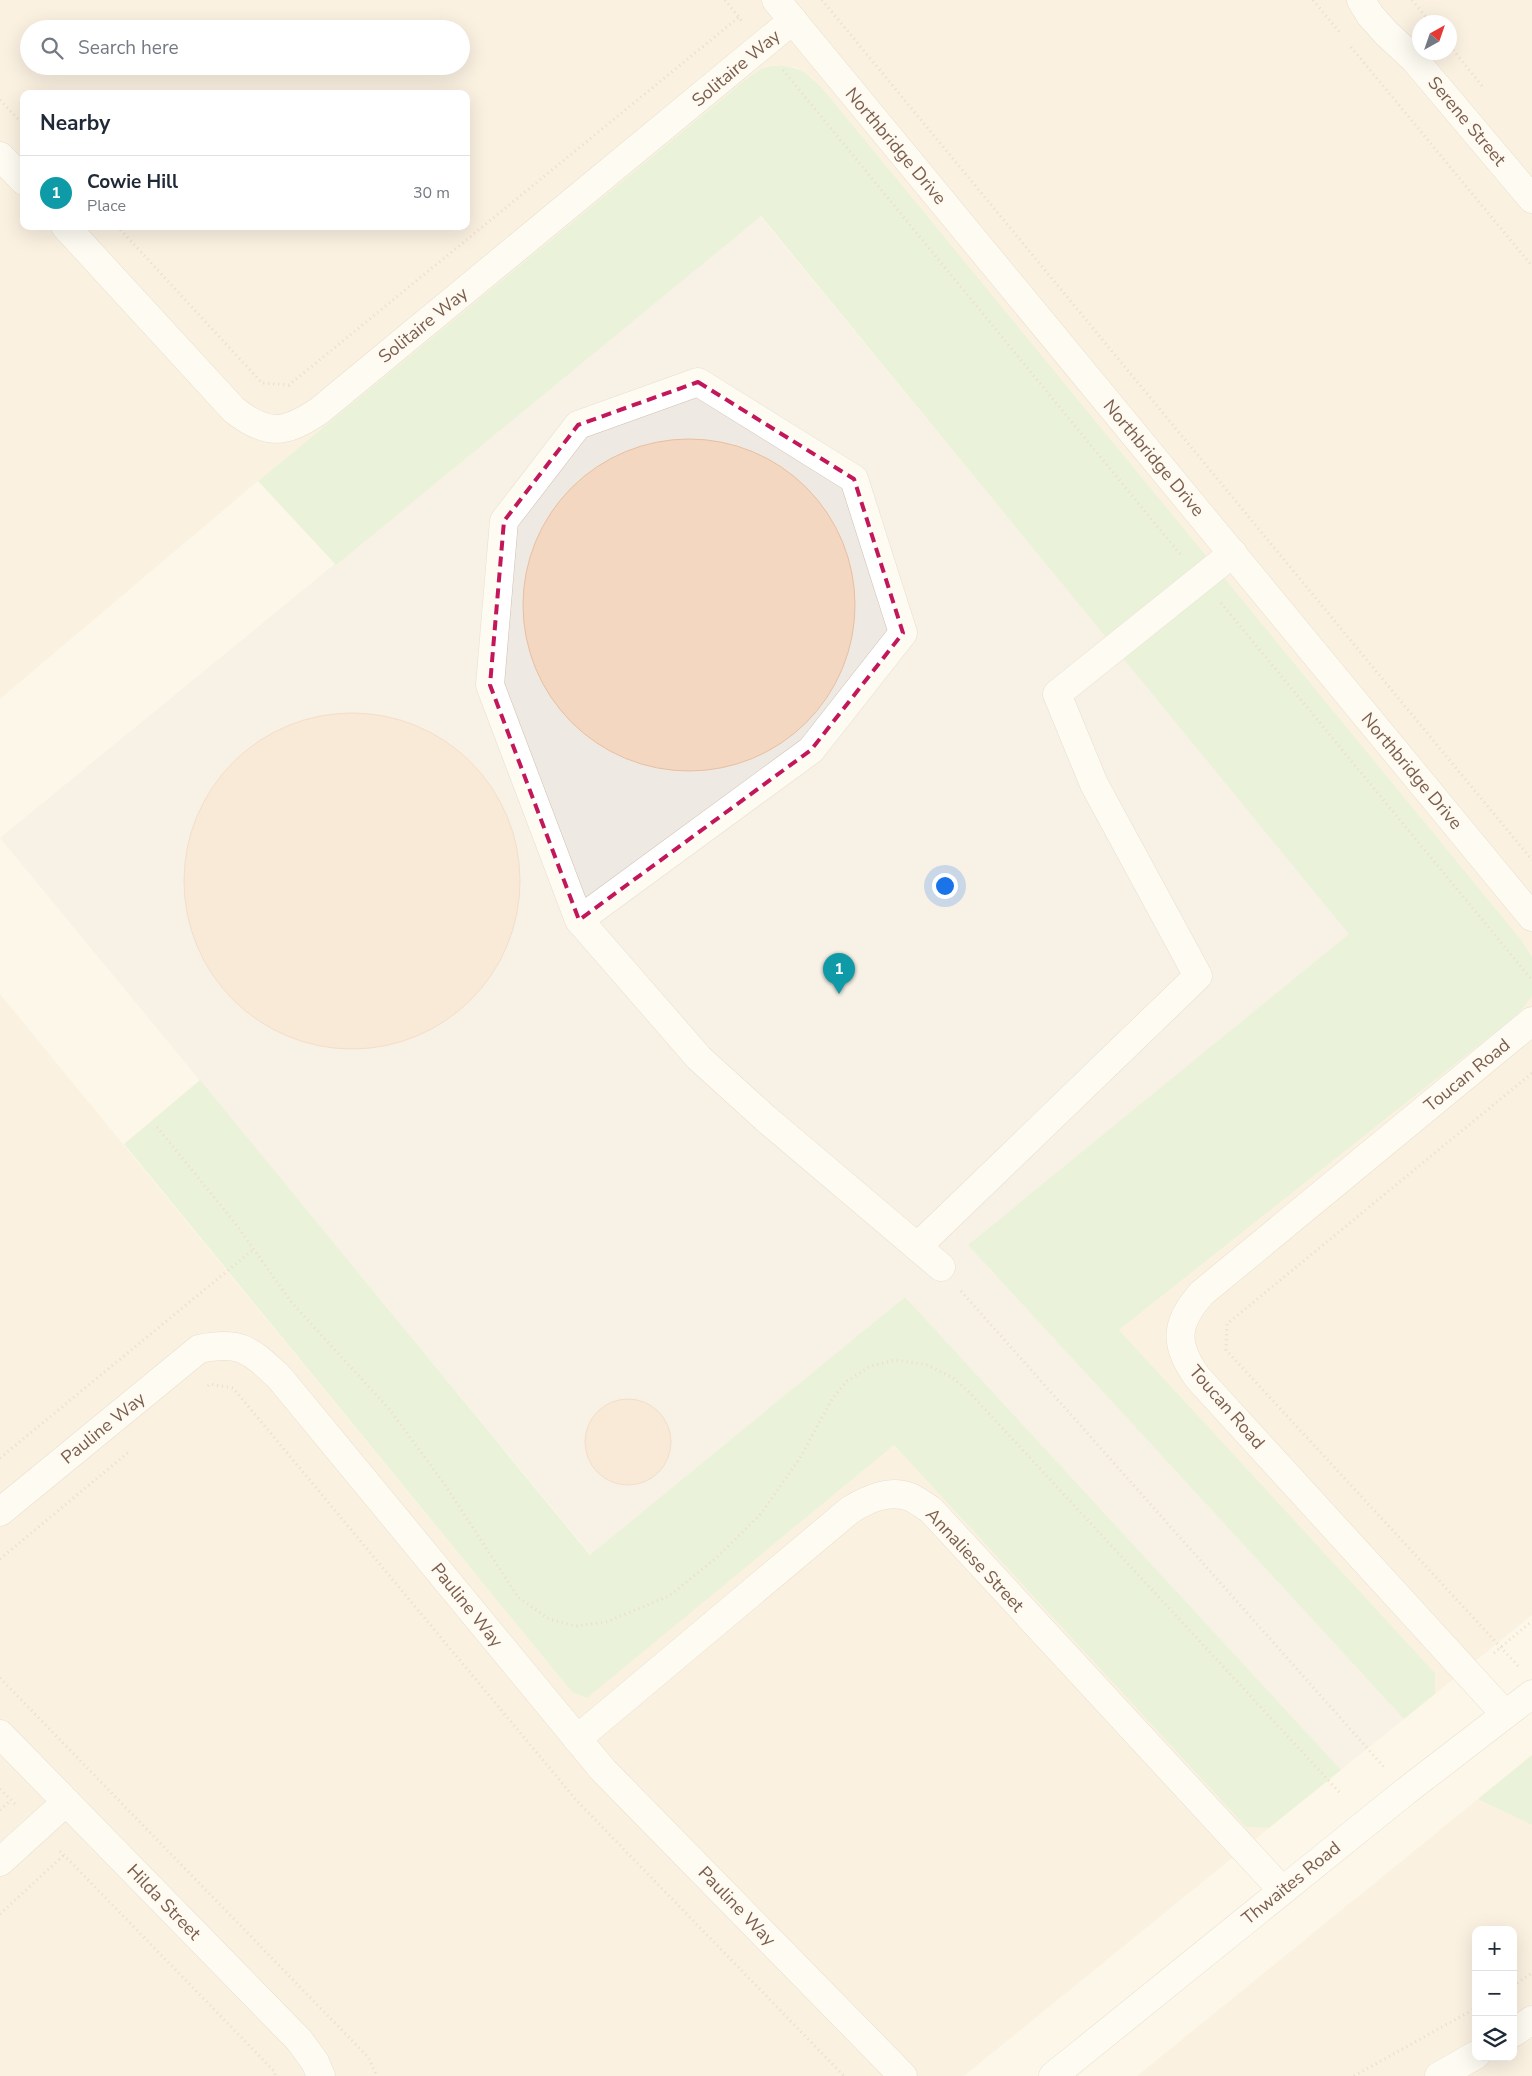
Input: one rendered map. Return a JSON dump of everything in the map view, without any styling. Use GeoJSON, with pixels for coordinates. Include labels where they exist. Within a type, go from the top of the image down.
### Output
{"type":"FeatureCollection","features":[{"type":"Feature","properties":{"kind":"street","name":"Northbridge Drive"},"geometry":{"type":"LineString","coordinates":[[776,0],[1532,916]]}},
{"type":"Feature","properties":{"kind":"street","name":"Serene Street"},"geometry":{"type":"LineString","coordinates":[[1361,0],[1370,15],[1414,59],[1532,199]]}},
{"type":"Feature","properties":{"kind":"street","name":"Solitaire Way"},"geometry":{"type":"LineString","coordinates":[[69,230],[234,410],[249,422],[266,429],[279,430],[291,427],[319,411],[793,20]]}},
{"type":"Feature","properties":{"kind":"street"},"geometry":{"type":"LineString","coordinates":[[0,156],[20,177]]}},
{"type":"Feature","properties":{"kind":"street"},"geometry":{"type":"LineString","coordinates":[[579,920],[811,750],[903,633],[854,479],[698,382],[578,425],[504,521],[490,685],[579,920],[699,1058],[765,1118],[940,1268]]}},
{"type":"Feature","properties":{"kind":"street"},"geometry":{"type":"LineString","coordinates":[[917,1247],[1198,976],[1094,784],[1057,694],[1232,553]]}},
{"type":"Feature","properties":{"kind":"street","name":"Toucan Road"},"geometry":{"type":"LineString","coordinates":[[1505,1714],[1198,1378],[1182,1350],[1180,1328],[1192,1304],[1207,1288],[1532,1021]]}},
{"type":"Feature","properties":{"kind":"street","name":"Pauline Way"},"geometry":{"type":"LineString","coordinates":[[0,1512],[199,1350],[220,1344],[238,1346],[262,1361],[279,1377],[603,1770],[903,2076]]}},
{"type":"Feature","properties":{"kind":"street","name":"Annaliese Street"},"geometry":{"type":"LineString","coordinates":[[577,1739],[850,1510],[867,1499],[890,1494],[910,1497],[931,1510],[1282,1890]]}},
{"type":"Feature","properties":{"kind":"street","name":"Thwaites Road"},"geometry":{"type":"LineString","coordinates":[[1053,2076],[1406,1791],[1532,1694]]}},
{"type":"Feature","properties":{"kind":"street","name":"Hilda Street"},"geometry":{"type":"LineString","coordinates":[[0,1734],[299,2040],[315,2062],[321,2076]]}},
{"type":"Feature","properties":{"kind":"street"},"geometry":{"type":"LineString","coordinates":[[0,1862],[66,1802]]}},
{"type":"Feature","properties":{"kind":"street"},"geometry":{"type":"LineString","coordinates":[[1517,2030],[1532,2020]]}},
{"type":"Feature","properties":{"kind":"street"},"geometry":{"type":"LineString","coordinates":[[1439,2076],[1472,2057]]}},
{"type":"Feature","properties":{"kind":"path"},"geometry":{"type":"LineString","coordinates":[[725,0],[1532,980]]}},
{"type":"Feature","properties":{"kind":"path"},"geometry":{"type":"LineString","coordinates":[[822,0],[1532,860]]}},
{"type":"Feature","properties":{"kind":"path"},"geometry":{"type":"LineString","coordinates":[[1313,0],[1344,38]]}},
{"type":"Feature","properties":{"kind":"path"},"geometry":{"type":"LineString","coordinates":[[1412,0],[1424,15]]}},
{"type":"Feature","properties":{"kind":"path"},"geometry":{"type":"LineString","coordinates":[[121,230],[262,383],[289,385],[739,17]]}},
{"type":"Feature","properties":{"kind":"path"},"geometry":{"type":"LineString","coordinates":[[1350,46],[1532,266]]}},
{"type":"Feature","properties":{"kind":"path"},"geometry":{"type":"LineString","coordinates":[[0,100],[20,121]]}},
{"type":"Feature","properties":{"kind":"path"},"geometry":{"type":"LineString","coordinates":[[1520,1667],[1226,1350],[1228,1324],[1532,1073]]}},
{"type":"Feature","properties":{"kind":"path"},"geometry":{"type":"LineString","coordinates":[[157,1127],[235,1223],[292,1303],[390,1410],[445,1485],[518,1597],[549,1619],[576,1626],[606,1622],[669,1596],[716,1558],[760,1515],[800,1458],[832,1399],[847,1381],[871,1366],[895,1360],[927,1365],[952,1377],[976,1400],[1342,1795]]}},
{"type":"Feature","properties":{"kind":"path"},"geometry":{"type":"LineString","coordinates":[[0,1458],[254,1249]]}},
{"type":"Feature","properties":{"kind":"path"},"geometry":{"type":"LineString","coordinates":[[940,1268],[1406,1791]]}},
{"type":"Feature","properties":{"kind":"path"},"geometry":{"type":"LineString","coordinates":[[203,1391],[210,1384],[233,1388],[577,1801],[844,2076]]}},
{"type":"Feature","properties":{"kind":"path"},"geometry":{"type":"LineString","coordinates":[[0,1559],[135,1447]]}},
{"type":"Feature","properties":{"kind":"path"},"geometry":{"type":"LineString","coordinates":[[1469,1674],[1532,1621]]}},
{"type":"Feature","properties":{"kind":"path"},"geometry":{"type":"LineString","coordinates":[[0,1678],[368,2057],[377,2076]]}},
{"type":"Feature","properties":{"kind":"path"},"geometry":{"type":"LineString","coordinates":[[0,1789],[275,2072],[274,2076]]}},
{"type":"Feature","properties":{"kind":"path"},"geometry":{"type":"LineString","coordinates":[[0,1810],[11,1800]]}},
{"type":"Feature","properties":{"kind":"path"},"geometry":{"type":"LineString","coordinates":[[0,1914],[64,1855]]}},
{"type":"Feature","properties":{"kind":"path"},"geometry":{"type":"LineString","coordinates":[[1517,1983],[1532,1973]]}},
{"type":"Feature","properties":{"kind":"path"},"geometry":{"type":"LineString","coordinates":[[1354,2076],[1472,2010]]}},
{"type":"Feature","properties":{"kind":"highlighted area"},"geometry":{"type":"Polygon","coordinates":[[[698,382],[854,479],[903,633],[811,750],[579,920],[490,685],[504,521],[578,425],[698,382]]]}},
{"type":"Feature","properties":{"kind":"shaded area"},"geometry":{"type":"Polygon","coordinates":[[[0,0],[1532,0],[1532,957],[1522,941],[813,79],[795,67],[761,69],[258,481],[0,699],[0,0]]]}},
{"type":"Feature","properties":{"kind":"shaded area"},"geometry":{"type":"Polygon","coordinates":[[[760,216],[1350,934],[968,1245],[1404,1719],[1341,1770],[905,1297],[591,1555],[0,838],[760,216]]]}},
{"type":"Feature","properties":{"kind":"shaded area"},"geometry":{"type":"Polygon","coordinates":[[[0,994],[572,1692],[587,1697],[894,1445],[1246,1827],[1269,1828],[964,2076],[0,2076],[0,994]]]}},
{"type":"Feature","properties":{"kind":"shaded area"},"geometry":{"type":"Polygon","coordinates":[[[1532,996],[1532,1615],[1435,1694],[1435,1673],[1119,1330],[1513,1018],[1532,996]]]}},
{"type":"Feature","properties":{"kind":"shaded area"},"geometry":{"type":"Polygon","coordinates":[[[1532,1755],[1532,2076],[1137,2076],[1532,1755]]]}},
{"type":"Feature","properties":{"kind":"green space"},"geometry":{"type":"Polygon","coordinates":[[[772,66],[800,70],[811,77],[822,88],[1522,941],[1532,957],[1532,996],[1513,1018],[1119,1330],[1435,1673],[1435,1694],[1404,1719],[968,1245],[1349,934],[761,216],[336,565],[258,481],[749,77],[761,69],[772,66]]]}},
{"type":"Feature","properties":{"kind":"green space"},"geometry":{"type":"Polygon","coordinates":[[[200,1080],[590,1555],[905,1297],[1341,1770],[1269,1828],[1246,1827],[894,1445],[587,1698],[572,1692],[124,1144],[200,1080]]]}},
{"type":"Feature","properties":{"kind":"green space"},"geometry":{"type":"Polygon","coordinates":[[[1532,1755],[1532,1825],[1478,1799],[1532,1755]]]}},
{"type":"Feature","properties":{"kind":"building"},"geometry":{"type":"Polygon","coordinates":[[[689,439],[721,442],[752,452],[781,467],[806,488],[827,513],[842,542],[852,573],[855,605],[852,637],[842,668],[827,697],[806,722],[781,743],[752,758],[721,768],[689,771],[657,768],[626,758],[597,743],[572,722],[551,697],[536,668],[526,637],[523,605],[526,573],[536,542],[551,513],[572,488],[597,467],[626,452],[657,442],[689,439]]]}},
{"type":"Feature","properties":{"kind":"building"},"geometry":{"type":"Polygon","coordinates":[[[352,713],[385,716],[416,726],[445,741],[471,762],[492,788],[507,817],[517,848],[520,881],[517,914],[507,945],[492,974],[471,1000],[445,1021],[416,1036],[385,1046],[352,1049],[319,1046],[288,1036],[259,1021],[233,1000],[212,974],[197,945],[187,914],[184,881],[187,848],[197,817],[212,788],[233,762],[259,741],[288,726],[319,716],[352,713]]]}},
{"type":"Feature","properties":{"kind":"building"},"geometry":{"type":"Polygon","coordinates":[[[628,1399],[644,1402],[652,1406],[664,1418],[668,1426],[671,1442],[668,1458],[664,1466],[652,1478],[644,1482],[628,1485],[612,1482],[604,1478],[592,1466],[588,1458],[585,1442],[588,1426],[592,1418],[604,1406],[612,1402],[628,1399]]]}},
{"type":"Feature","properties":{"kind":"place","name":"Cowie Hill"},"geometry":{"type":"Point","coordinates":[839,994]}}]}
